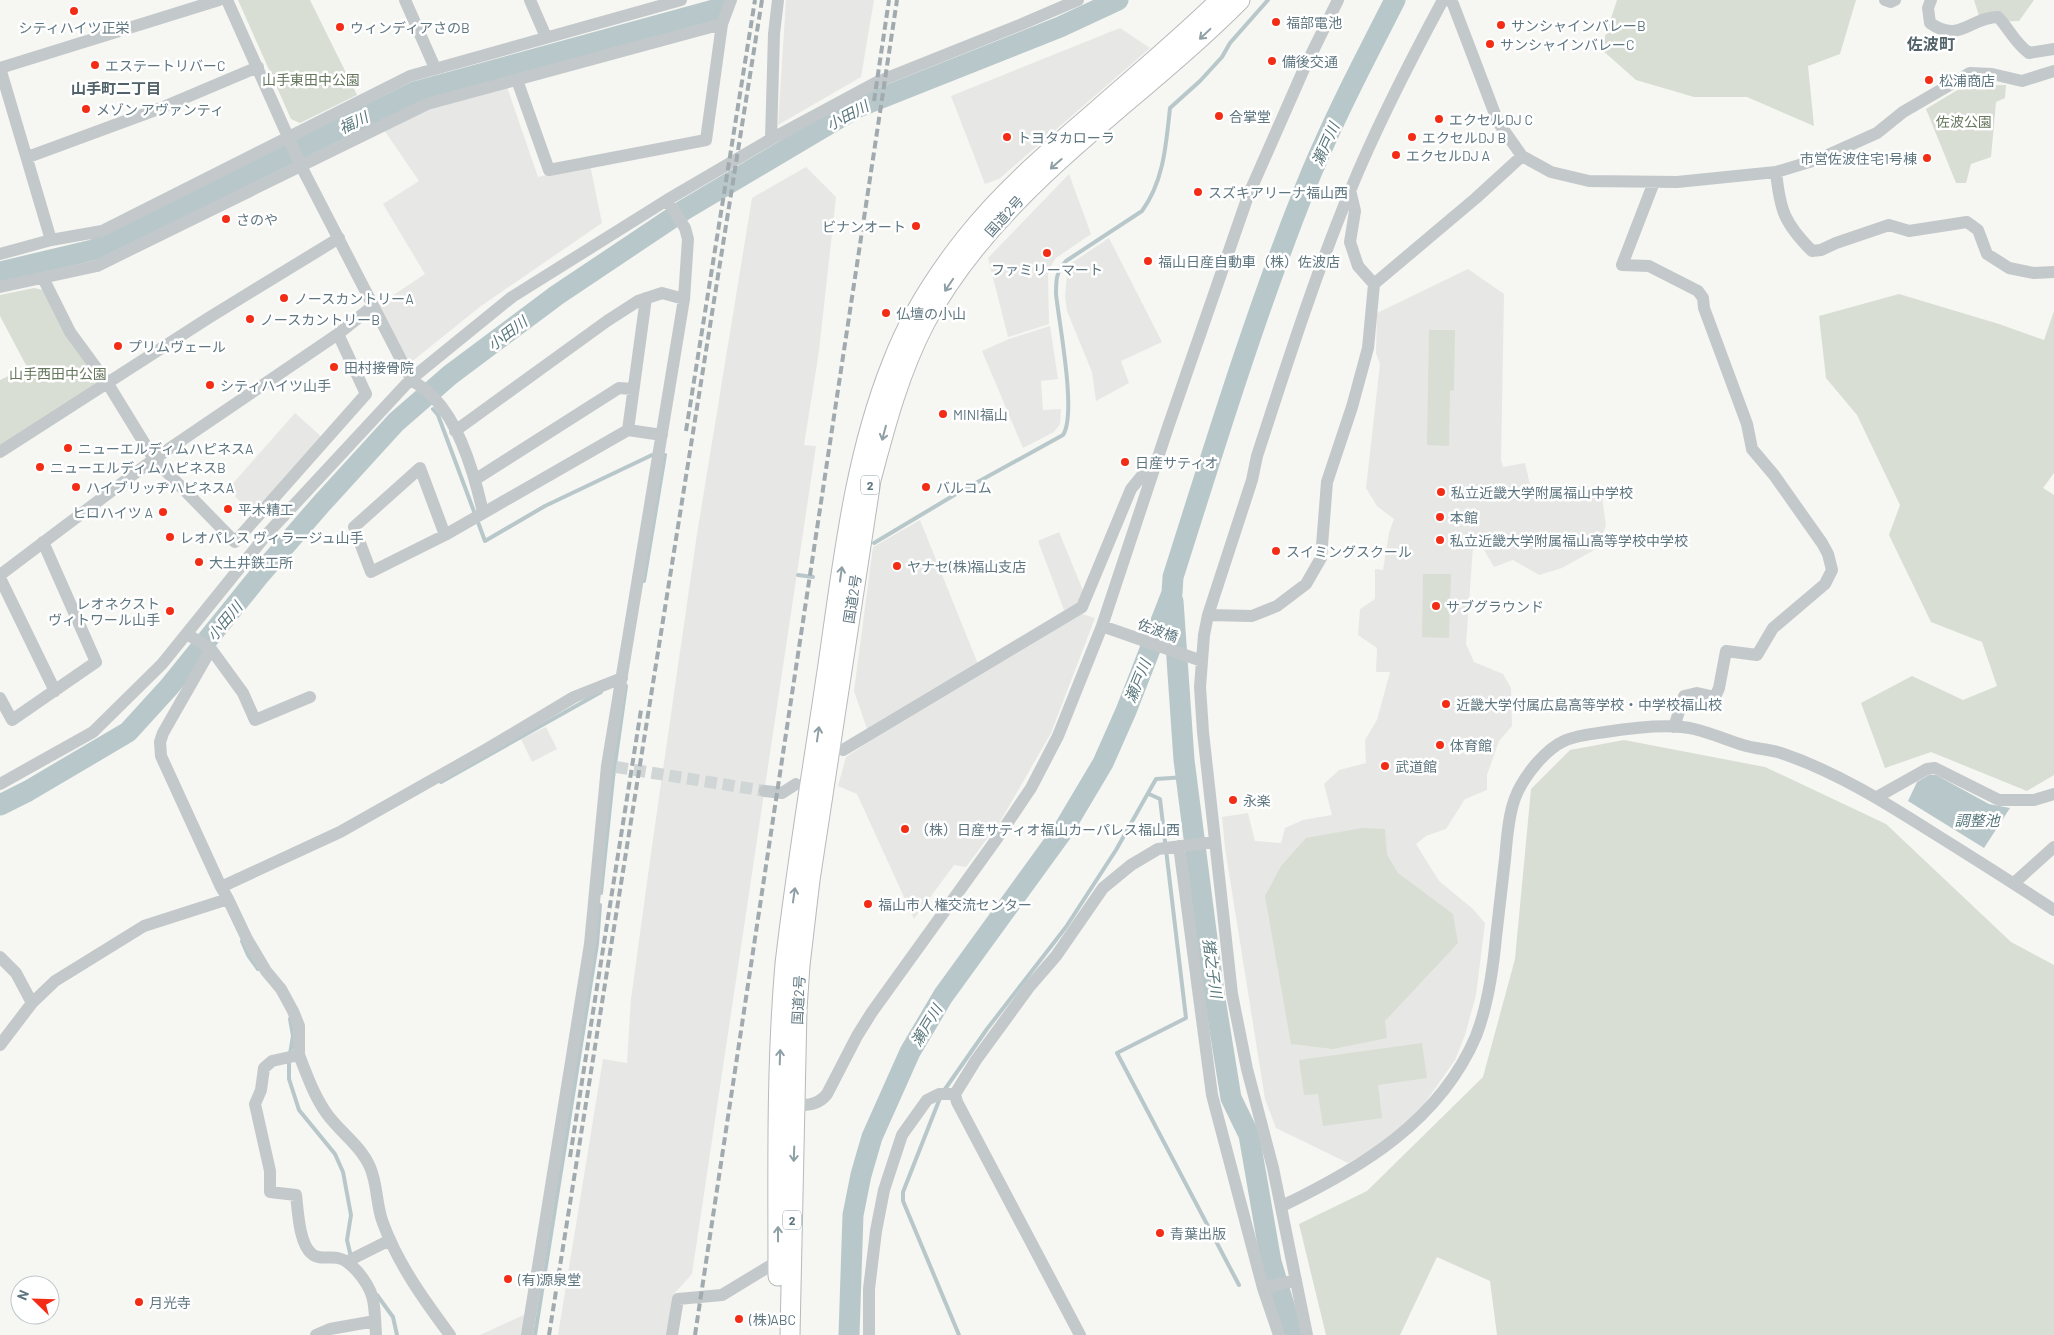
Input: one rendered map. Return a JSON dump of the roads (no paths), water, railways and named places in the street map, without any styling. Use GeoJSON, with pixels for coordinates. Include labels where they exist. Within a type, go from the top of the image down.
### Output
{"type":"FeatureCollection","features":[{"type":"Feature","properties":{"kind":"highway","name":"国道2号"},"geometry":{"type":"LineString","coordinates":[[790,1335],[787,1106],[781,1007],[789,928],[846,545],[859,472],[875,408],[892,361],[913,317],[934,281],[968,236],[990,210],[1041,158],[1174,43],[1220,0]]}},
{"type":"Feature","properties":{"kind":"highway","name":"国道2号"},"geometry":{"type":"LineString","coordinates":[[777,1335],[778,1261],[787,1106],[805,918],[871,480],[889,413],[908,361],[925,323],[950,282],[978,245],[1010,208],[1052,168],[1185,53],[1240,0]]}},
{"type":"Feature","properties":{"kind":"street"},"geometry":{"type":"LineString","coordinates":[[51,240],[28,157],[0,68],[219,0]]}},
{"type":"Feature","properties":{"kind":"street"},"geometry":{"type":"LineString","coordinates":[[227,0],[300,164],[373,306],[413,380],[432,396],[449,417],[476,479],[478,515]]}},
{"type":"Feature","properties":{"kind":"street"},"geometry":{"type":"LineString","coordinates":[[405,0],[436,68]]}},
{"type":"Feature","properties":{"kind":"street"},"geometry":{"type":"LineString","coordinates":[[530,0],[546,37]]}},
{"type":"Feature","properties":{"kind":"street"},"geometry":{"type":"LineString","coordinates":[[0,254],[51,240],[102,232],[290,140],[410,76],[655,4],[681,0]]}},
{"type":"Feature","properties":{"kind":"street"},"geometry":{"type":"LineString","coordinates":[[517,80],[549,170],[706,140],[722,24],[731,0]]}},
{"type":"Feature","properties":{"kind":"street"},"geometry":{"type":"LineString","coordinates":[[771,138],[774,34],[778,0]]}},
{"type":"Feature","properties":{"kind":"street"},"geometry":{"type":"LineString","coordinates":[[0,784],[93,732],[156,671],[189,635],[267,534],[413,380],[512,297],[771,138],[884,78],[1078,0]]}},
{"type":"Feature","properties":{"kind":"street"},"geometry":{"type":"LineString","coordinates":[[787,1106],[821,1102],[827,1094],[857,1036],[872,1012],[982,860],[1030,788],[1058,736],[1107,627],[1159,456],[1248,196],[1303,71],[1338,0]]}},
{"type":"Feature","properties":{"kind":"street"},"geometry":{"type":"LineString","coordinates":[[1307,1335],[1292,1281],[1282,1206],[1247,1069],[1232,994],[1210,843],[1198,660],[1208,615],[1252,480],[1256,456],[1328,247],[1350,190],[1403,74],[1443,0]]}},
{"type":"Feature","properties":{"kind":"street"},"geometry":{"type":"LineString","coordinates":[[1449,0],[1453,4],[1498,122],[1522,156],[1551,172],[1590,181],[1694,181],[1776,172],[1819,159],[1877,133],[1903,112],[1970,73],[1992,74],[2022,80],[2054,71]]}},
{"type":"Feature","properties":{"kind":"street"},"geometry":{"type":"LineString","coordinates":[[1885,0],[1891,2],[1895,0]]}},
{"type":"Feature","properties":{"kind":"street"},"geometry":{"type":"LineString","coordinates":[[1931,0],[1928,8],[1930,23],[1941,30],[1966,29],[1982,18],[1998,17],[2007,27],[2017,45],[2029,53],[2054,49]]}},
{"type":"Feature","properties":{"kind":"street"},"geometry":{"type":"LineString","coordinates":[[0,287],[97,266],[300,164],[427,104],[722,24]]}},
{"type":"Feature","properties":{"kind":"street"},"geometry":{"type":"LineString","coordinates":[[28,157],[161,108],[258,67]]}},
{"type":"Feature","properties":{"kind":"street"},"geometry":{"type":"LineString","coordinates":[[1208,615],[1252,616],[1277,606],[1306,584],[1320,558],[1327,482],[1352,407],[1368,348],[1374,284],[1476,198],[1522,156]]}},
{"type":"Feature","properties":{"kind":"street"},"geometry":{"type":"LineString","coordinates":[[1776,172],[1779,198],[1784,216],[1796,235],[1812,251],[1821,250],[1889,225],[1909,231],[1966,222],[1978,230],[1987,254],[2009,268],[2034,273],[2054,272]]}},
{"type":"Feature","properties":{"kind":"street"},"geometry":{"type":"LineString","coordinates":[[1654,182],[1622,265],[1649,266],[1698,291],[1703,298],[1704,308],[1747,424],[1752,449],[1774,475],[1822,543],[1828,554],[1832,570],[1825,584],[1773,628],[1757,655],[1726,651],[1719,688],[1715,697],[1697,693],[1684,696],[1674,727]]}},
{"type":"Feature","properties":{"kind":"street"},"geometry":{"type":"LineString","coordinates":[[1350,190],[1355,211],[1350,242],[1358,266],[1374,284]]}},
{"type":"Feature","properties":{"kind":"street"},"geometry":{"type":"LineString","coordinates":[[527,1335],[590,944],[622,678],[684,299],[688,239],[683,225],[668,202]]}},
{"type":"Feature","properties":{"kind":"street"},"geometry":{"type":"LineString","coordinates":[[0,452],[210,317],[339,238]]}},
{"type":"Feature","properties":{"kind":"street"},"geometry":{"type":"LineString","coordinates":[[43,278],[70,332],[108,384],[154,459],[235,542],[366,394],[338,334]]}},
{"type":"Feature","properties":{"kind":"street"},"geometry":{"type":"LineString","coordinates":[[455,431],[607,321],[638,301],[662,293],[684,299]]}},
{"type":"Feature","properties":{"kind":"street"},"geometry":{"type":"LineString","coordinates":[[628,430],[646,298]]}},
{"type":"Feature","properties":{"kind":"street"},"geometry":{"type":"LineString","coordinates":[[55,691],[1,573],[154,459],[338,334],[373,306]]}},
{"type":"Feature","properties":{"kind":"street"},"geometry":{"type":"LineString","coordinates":[[476,479],[619,388],[633,389]]}},
{"type":"Feature","properties":{"kind":"street"},"geometry":{"type":"LineString","coordinates":[[445,535],[420,468],[354,527],[371,572],[445,535],[628,430],[662,436]]}},
{"type":"Feature","properties":{"kind":"street"},"geometry":{"type":"LineString","coordinates":[[843,750],[1082,607],[1132,489],[1159,456]]}},
{"type":"Feature","properties":{"kind":"street"},"geometry":{"type":"LineString","coordinates":[[0,698],[12,720],[96,662],[43,542]]}},
{"type":"Feature","properties":{"kind":"street","name":"佐波橋"},"geometry":{"type":"LineString","coordinates":[[1107,627],[1198,660]]}},
{"type":"Feature","properties":{"kind":"street"},"geometry":{"type":"LineString","coordinates":[[189,635],[210,648],[243,693],[255,720],[310,698]]}},
{"type":"Feature","properties":{"kind":"street"},"geometry":{"type":"LineString","coordinates":[[210,648],[163,733],[160,742],[161,756],[247,939],[266,970],[281,989],[293,1011],[299,1026],[299,1055],[316,1096],[327,1114],[360,1152],[370,1167],[376,1186],[382,1221],[390,1240],[418,1292],[450,1335]]}},
{"type":"Feature","properties":{"kind":"street"},"geometry":{"type":"LineString","coordinates":[[221,887],[340,832],[487,749],[574,697],[622,678]]}},
{"type":"Feature","properties":{"kind":"street"},"geometry":{"type":"LineString","coordinates":[[1282,1206],[1320,1188],[1388,1145],[1410,1128],[1450,1084],[1465,1059],[1476,1035],[1488,995],[1496,945],[1509,822],[1515,797],[1524,780],[1552,749],[1563,741],[1579,736],[1615,730],[1674,727],[1693,729],[1746,746],[1779,752],[1825,770],[1877,797],[2054,910]]}},
{"type":"Feature","properties":{"kind":"street"},"geometry":{"type":"LineString","coordinates":[[1877,797],[1928,769],[1935,768],[1999,800],[2034,800],[2054,794]]}},
{"type":"Feature","properties":{"kind":"street"},"geometry":{"type":"LineString","coordinates":[[765,791],[782,793],[796,784]]}},
{"type":"Feature","properties":{"kind":"street"},"geometry":{"type":"LineString","coordinates":[[869,1335],[869,1289],[872,1260],[884,1190],[902,1135],[927,1100],[947,1094],[981,1053],[1030,986],[1056,956],[1103,888],[1131,865],[1158,849],[1210,843]]}},
{"type":"Feature","properties":{"kind":"street"},"geometry":{"type":"LineString","coordinates":[[1179,846],[1212,1095],[1279,1335]]}},
{"type":"Feature","properties":{"kind":"street"},"geometry":{"type":"LineString","coordinates":[[2014,883],[2054,847]]}},
{"type":"Feature","properties":{"kind":"street"},"geometry":{"type":"LineString","coordinates":[[0,1045],[32,1002],[56,981],[144,926],[228,899]]}},
{"type":"Feature","properties":{"kind":"street"},"geometry":{"type":"LineString","coordinates":[[0,957],[16,973],[32,1002]]}},
{"type":"Feature","properties":{"kind":"street"},"geometry":{"type":"LineString","coordinates":[[299,1055],[272,1061],[264,1068],[256,1104],[270,1171],[270,1192],[296,1195],[302,1233],[306,1245],[312,1254],[318,1257],[352,1259],[390,1240]]}},
{"type":"Feature","properties":{"kind":"street"},"geometry":{"type":"LineString","coordinates":[[947,1094],[957,1102],[1080,1335]]}},
{"type":"Feature","properties":{"kind":"street"},"geometry":{"type":"LineString","coordinates":[[352,1259],[369,1286],[374,1298],[376,1335]]}},
{"type":"Feature","properties":{"kind":"street"},"geometry":{"type":"LineString","coordinates":[[672,1335],[678,1299],[722,1295],[778,1261]]}},
{"type":"Feature","properties":{"kind":"street"},"geometry":{"type":"LineString","coordinates":[[1265,1287],[1292,1281]]}},
{"type":"Feature","properties":{"kind":"street"},"geometry":{"type":"LineString","coordinates":[[316,1335],[330,1328],[375,1321]]}},
{"type":"Feature","properties":{"kind":"water","name":"調整池"},"geometry":{"type":"Polygon","coordinates":[[[1929,775],[1936,775],[1989,804],[2010,808],[1984,848],[1908,801],[1917,782],[1929,775]]]}},
{"type":"Feature","properties":{"kind":"waterway","name":"小田川"},"geometry":{"type":"LineString","coordinates":[[0,805],[28,791],[128,732],[169,687],[258,577],[396,422],[450,375],[557,295],[684,210],[856,108],[1060,27],[1118,0]]}},
{"type":"Feature","properties":{"kind":"waterway"},"geometry":{"type":"LineString","coordinates":[[874,543],[956,494],[1063,435],[1067,424],[1068,389],[1056,294],[1058,273],[1066,261],[1142,211],[1155,187],[1163,162],[1170,108],[1200,81],[1222,57],[1230,43],[1268,0]]}},
{"type":"Feature","properties":{"kind":"waterway","name":"瀬戸川"},"geometry":{"type":"LineString","coordinates":[[849,1335],[853,1215],[861,1175],[872,1137],[910,1052],[943,996],[1062,832],[1103,763],[1126,711],[1172,593],[1173,577],[1219,431],[1251,334],[1286,238],[1325,142],[1395,0]]}},
{"type":"Feature","properties":{"kind":"waterway","name":"福川"},"geometry":{"type":"LineString","coordinates":[[0,272],[93,250],[415,92],[721,8]]}},
{"type":"Feature","properties":{"kind":"waterway","name":"小田川"},"geometry":{"type":"LineString","coordinates":[[422,400],[425,403]]}},
{"type":"Feature","properties":{"kind":"waterway"},"geometry":{"type":"LineString","coordinates":[[433,409],[438,415],[485,541],[545,506],[652,455]]}},
{"type":"Feature","properties":{"kind":"waterway"},"geometry":{"type":"LineString","coordinates":[[644,581],[665,455]]}},
{"type":"Feature","properties":{"kind":"waterway"},"geometry":{"type":"LineString","coordinates":[[798,575],[813,577]]}},
{"type":"Feature","properties":{"kind":"waterway","name":"猪之子川"},"geometry":{"type":"LineString","coordinates":[[1173,601],[1184,760],[1214,993],[1231,1098],[1249,1135],[1271,1262],[1293,1335]]}},
{"type":"Feature","properties":{"kind":"waterway"},"geometry":{"type":"LineString","coordinates":[[601,893],[613,778],[626,686]]}},
{"type":"Feature","properties":{"kind":"waterway"},"geometry":{"type":"LineString","coordinates":[[441,782],[601,692]]}},
{"type":"Feature","properties":{"kind":"waterway"},"geometry":{"type":"LineString","coordinates":[[943,1092],[987,1029],[1066,927],[1116,850],[1156,779],[1186,777]]}},
{"type":"Feature","properties":{"kind":"waterway"},"geometry":{"type":"LineString","coordinates":[[1149,794],[1160,799],[1186,1018],[1117,1053],[1239,1285]]}},
{"type":"Feature","properties":{"kind":"waterway"},"geometry":{"type":"LineString","coordinates":[[535,1335],[597,944],[600,905]]}},
{"type":"Feature","properties":{"kind":"waterway"},"geometry":{"type":"LineString","coordinates":[[242,941],[248,955],[258,969]]}},
{"type":"Feature","properties":{"kind":"waterway"},"geometry":{"type":"LineString","coordinates":[[290,1019],[293,1036],[290,1054]]}},
{"type":"Feature","properties":{"kind":"waterway"},"geometry":{"type":"LineString","coordinates":[[289,1061],[289,1079],[299,1110],[335,1154],[343,1172],[351,1215],[347,1240],[351,1257]]}},
{"type":"Feature","properties":{"kind":"waterway"},"geometry":{"type":"LineString","coordinates":[[940,1098],[903,1192],[903,1201],[959,1335]]}},
{"type":"Feature","properties":{"kind":"waterway"},"geometry":{"type":"LineString","coordinates":[[377,1295],[393,1317],[397,1335]]}},
{"type":"Feature","properties":{"kind":"tunnel"},"geometry":{"type":"LineString","coordinates":[[616,767],[765,791]]}},
{"type":"Feature","properties":{"kind":"railway"},"geometry":{"type":"LineString","coordinates":[[686,431],[755,0]]}},
{"type":"Feature","properties":{"kind":"railway"},"geometry":{"type":"LineString","coordinates":[[549,1335],[762,0]]}},
{"type":"Feature","properties":{"kind":"railway"},"geometry":{"type":"LineString","coordinates":[[874,101],[889,0]]}},
{"type":"Feature","properties":{"kind":"railway"},"geometry":{"type":"LineString","coordinates":[[695,1335],[897,0]]}},
{"type":"Feature","properties":{"kind":"railway"},"geometry":{"type":"LineString","coordinates":[[570,1157],[641,710]]}},
{"type":"Feature","properties":{"kind":"place","name":"シティハイツ正栄"},"geometry":{"type":"Point","coordinates":[74,11]}},
{"type":"Feature","properties":{"kind":"place","name":"福部電池"},"geometry":{"type":"Point","coordinates":[1276,22]}},
{"type":"Feature","properties":{"kind":"place","name":"サンシャインバレーB"},"geometry":{"type":"Point","coordinates":[1501,25]}},
{"type":"Feature","properties":{"kind":"place","name":"ウィンディアさのB"},"geometry":{"type":"Point","coordinates":[340,27]}},
{"type":"Feature","properties":{"kind":"place","name":"サンシャインバレーC"},"geometry":{"type":"Point","coordinates":[1490,44]}},
{"type":"Feature","properties":{"kind":"place","name":"備後交通"},"geometry":{"type":"Point","coordinates":[1272,61]}},
{"type":"Feature","properties":{"kind":"place","name":"エステートリバーC"},"geometry":{"type":"Point","coordinates":[95,65]}},
{"type":"Feature","properties":{"kind":"place","name":"松浦商店"},"geometry":{"type":"Point","coordinates":[1929,80]}},
{"type":"Feature","properties":{"kind":"place","name":"メゾン アヴァンティ"},"geometry":{"type":"Point","coordinates":[86,109]}},
{"type":"Feature","properties":{"kind":"place","name":"合掌堂"},"geometry":{"type":"Point","coordinates":[1219,116]}},
{"type":"Feature","properties":{"kind":"place","name":"エクセルDJ C"},"geometry":{"type":"Point","coordinates":[1439,119]}},
{"type":"Feature","properties":{"kind":"place","name":"トヨタカローラ"},"geometry":{"type":"Point","coordinates":[1007,137]}},
{"type":"Feature","properties":{"kind":"place","name":"エクセルDJ B"},"geometry":{"type":"Point","coordinates":[1412,137]}},
{"type":"Feature","properties":{"kind":"place","name":"エクセルDJ A"},"geometry":{"type":"Point","coordinates":[1396,155]}},
{"type":"Feature","properties":{"kind":"place","name":"市営佐波住宅1号棟"},"geometry":{"type":"Point","coordinates":[1927,158]}},
{"type":"Feature","properties":{"kind":"place","name":"スズキアリーナ福山西"},"geometry":{"type":"Point","coordinates":[1198,192]}},
{"type":"Feature","properties":{"kind":"place","name":"さのや"},"geometry":{"type":"Point","coordinates":[226,219]}},
{"type":"Feature","properties":{"kind":"place","name":"ビナンオート"},"geometry":{"type":"Point","coordinates":[916,226]}},
{"type":"Feature","properties":{"kind":"place","name":"ファミリーマート"},"geometry":{"type":"Point","coordinates":[1047,253]}},
{"type":"Feature","properties":{"kind":"place","name":"福山日産自動車（株）佐波店"},"geometry":{"type":"Point","coordinates":[1148,261]}},
{"type":"Feature","properties":{"kind":"place","name":"ノースカントリーA"},"geometry":{"type":"Point","coordinates":[284,298]}},
{"type":"Feature","properties":{"kind":"place","name":"仏壇の小山"},"geometry":{"type":"Point","coordinates":[886,313]}},
{"type":"Feature","properties":{"kind":"place","name":"ノースカントリーB"},"geometry":{"type":"Point","coordinates":[250,319]}},
{"type":"Feature","properties":{"kind":"place","name":"プリムヴェール"},"geometry":{"type":"Point","coordinates":[118,346]}},
{"type":"Feature","properties":{"kind":"place","name":"田村接骨院"},"geometry":{"type":"Point","coordinates":[334,367]}},
{"type":"Feature","properties":{"kind":"place","name":"シティハイツ山手"},"geometry":{"type":"Point","coordinates":[210,385]}},
{"type":"Feature","properties":{"kind":"place","name":"MINI福山"},"geometry":{"type":"Point","coordinates":[943,414]}},
{"type":"Feature","properties":{"kind":"place","name":"ニューエルディムハピネスA"},"geometry":{"type":"Point","coordinates":[68,448]}},
{"type":"Feature","properties":{"kind":"place","name":"日産サティオ"},"geometry":{"type":"Point","coordinates":[1125,462]}},
{"type":"Feature","properties":{"kind":"place","name":"ニューエルディムハピネスB"},"geometry":{"type":"Point","coordinates":[40,467]}},
{"type":"Feature","properties":{"kind":"place","name":"ハイブリッヂハピネスA"},"geometry":{"type":"Point","coordinates":[76,487]}},
{"type":"Feature","properties":{"kind":"place","name":"バルコム"},"geometry":{"type":"Point","coordinates":[926,487]}},
{"type":"Feature","properties":{"kind":"place","name":"私立近畿大学附属福山中学校"},"geometry":{"type":"Point","coordinates":[1441,492]}},
{"type":"Feature","properties":{"kind":"place","name":"平木精工"},"geometry":{"type":"Point","coordinates":[228,509]}},
{"type":"Feature","properties":{"kind":"place","name":"ヒロハイツ A"},"geometry":{"type":"Point","coordinates":[163,512]}},
{"type":"Feature","properties":{"kind":"place","name":"本館"},"geometry":{"type":"Point","coordinates":[1440,517]}},
{"type":"Feature","properties":{"kind":"place","name":"レオパレス ヴィラージュ山手"},"geometry":{"type":"Point","coordinates":[170,537]}},
{"type":"Feature","properties":{"kind":"place","name":"私立近畿大学附属福山高等学校中学校"},"geometry":{"type":"Point","coordinates":[1440,540]}},
{"type":"Feature","properties":{"kind":"place","name":"スイミングスクール"},"geometry":{"type":"Point","coordinates":[1276,551]}},
{"type":"Feature","properties":{"kind":"place","name":"大土井鉄工所"},"geometry":{"type":"Point","coordinates":[199,562]}},
{"type":"Feature","properties":{"kind":"place","name":"ヤナセ(株)福山支店"},"geometry":{"type":"Point","coordinates":[897,566]}},
{"type":"Feature","properties":{"kind":"place","name":"サブグラウンド"},"geometry":{"type":"Point","coordinates":[1436,606]}},
{"type":"Feature","properties":{"kind":"place","name":"レオネクスト ヴィトワール山手"},"geometry":{"type":"Point","coordinates":[170,611]}},
{"type":"Feature","properties":{"kind":"place","name":"近畿大学付属広島高等学校・中学校福山校"},"geometry":{"type":"Point","coordinates":[1446,704]}},
{"type":"Feature","properties":{"kind":"place","name":"体育館"},"geometry":{"type":"Point","coordinates":[1440,745]}},
{"type":"Feature","properties":{"kind":"place","name":"武道館"},"geometry":{"type":"Point","coordinates":[1385,766]}},
{"type":"Feature","properties":{"kind":"place","name":"永楽"},"geometry":{"type":"Point","coordinates":[1233,800]}},
{"type":"Feature","properties":{"kind":"place","name":"（株）日産サティオ福山カーパレス福山西"},"geometry":{"type":"Point","coordinates":[905,829]}},
{"type":"Feature","properties":{"kind":"place","name":"福山市人権交流センター"},"geometry":{"type":"Point","coordinates":[868,904]}},
{"type":"Feature","properties":{"kind":"place","name":"青葉出版"},"geometry":{"type":"Point","coordinates":[1160,1233]}},
{"type":"Feature","properties":{"kind":"place","name":"(有)源泉堂"},"geometry":{"type":"Point","coordinates":[508,1279]}},
{"type":"Feature","properties":{"kind":"place","name":"月光寺"},"geometry":{"type":"Point","coordinates":[139,1302]}},
{"type":"Feature","properties":{"kind":"place","name":"(株)ABC"},"geometry":{"type":"Point","coordinates":[739,1319]}},
{"type":"Feature","properties":{"kind":"district","name":"佐波町"},"geometry":{"type":"Point","coordinates":[1931,43]}},
{"type":"Feature","properties":{"kind":"district","name":"山手町二丁目"},"geometry":{"type":"Point","coordinates":[116,88]}},
{"type":"Feature","properties":{"kind":"park label","name":"山手東田中公園"},"geometry":{"type":"Point","coordinates":[311,79]}},
{"type":"Feature","properties":{"kind":"park label","name":"佐波公園"},"geometry":{"type":"Point","coordinates":[1964,121]}},
{"type":"Feature","properties":{"kind":"park label","name":"山手西田中公園"},"geometry":{"type":"Point","coordinates":[58,373]}}]}
